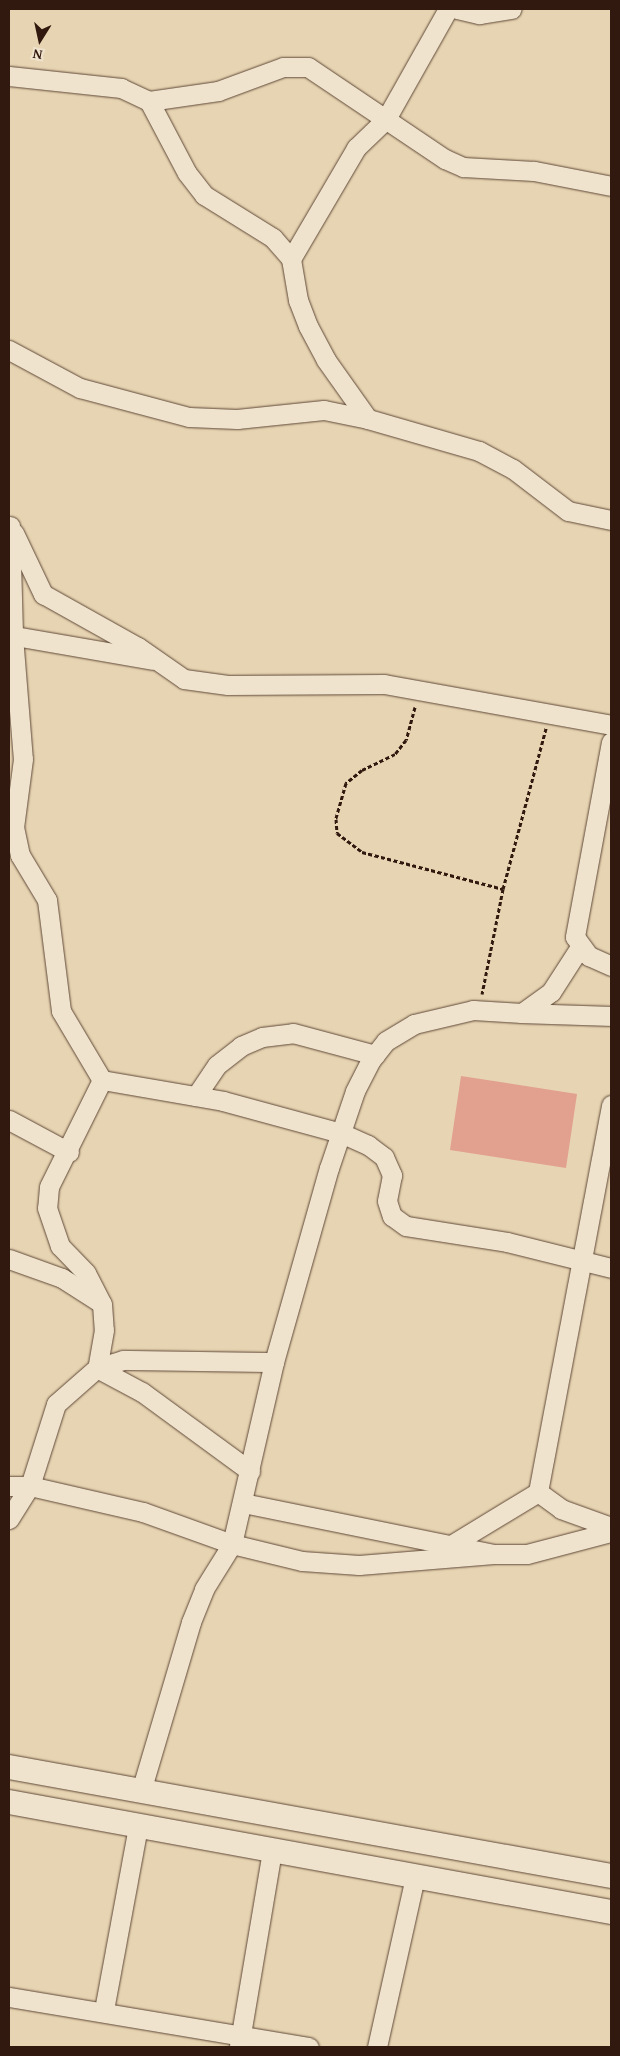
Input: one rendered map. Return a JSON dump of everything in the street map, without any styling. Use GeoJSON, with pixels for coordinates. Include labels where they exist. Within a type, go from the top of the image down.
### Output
{"type":"FeatureCollection","features":[{"type":"Feature","properties":{"kind":"street"},"geometry":{"type":"LineString","coordinates":[[291,259],[356,148],[386,119],[448,9]]}},
{"type":"Feature","properties":{"kind":"street"},"geometry":{"type":"LineString","coordinates":[[457,9],[480,14],[512,9]]}},
{"type":"Feature","properties":{"kind":"street"},"geometry":{"type":"LineString","coordinates":[[9,76],[121,88],[149,101],[218,91],[295,65],[324,74],[432,152],[463,167],[525,170],[611,186]]}},
{"type":"Feature","properties":{"kind":"street"},"geometry":{"type":"LineString","coordinates":[[149,101],[187,173],[204,195],[273,238],[291,259],[298,300],[308,326],[326,360],[368,419]]}},
{"type":"Feature","properties":{"kind":"street"},"geometry":{"type":"LineString","coordinates":[[10,355],[95,393],[189,417],[236,419],[324,410],[368,419],[479,451],[513,470],[568,511],[611,520]]}},
{"type":"Feature","properties":{"kind":"street"},"geometry":{"type":"LineString","coordinates":[[9,524],[11,636],[23,759],[14,827],[20,855],[48,900],[61,1011],[102,1080],[196,1096],[271,1112],[341,1134],[368,1145],[384,1157],[392,1174],[387,1201],[392,1216],[406,1226],[507,1242],[611,1268]]}},
{"type":"Feature","properties":{"kind":"street"},"geometry":{"type":"LineString","coordinates":[[9,524],[43,594],[138,647],[176,675],[202,684],[348,682],[420,689],[611,725]]}},
{"type":"Feature","properties":{"kind":"street"},"geometry":{"type":"LineString","coordinates":[[11,636],[155,660]]}},
{"type":"Feature","properties":{"kind":"street"},"geometry":{"type":"LineString","coordinates":[[611,742],[577,913],[575,938],[580,947],[611,966]]}},
{"type":"Feature","properties":{"kind":"street"},"geometry":{"type":"LineString","coordinates":[[522,1013],[550,992],[580,947]]}},
{"type":"Feature","properties":{"kind":"street"},"geometry":{"type":"LineString","coordinates":[[141,1791],[191,1622],[204,1589],[232,1544],[244,1503],[274,1362],[341,1134],[356,1091],[375,1055],[386,1041],[414,1024],[478,1010],[611,1016]]}},
{"type":"Feature","properties":{"kind":"street"},"geometry":{"type":"LineString","coordinates":[[196,1096],[217,1065],[241,1046],[262,1037],[293,1033],[375,1055]]}},
{"type":"Feature","properties":{"kind":"street"},"geometry":{"type":"LineString","coordinates":[[97,1368],[104,1330],[102,1304],[86,1273],[60,1246],[47,1208],[49,1187],[69,1152],[102,1080]]}},
{"type":"Feature","properties":{"kind":"street"},"geometry":{"type":"LineString","coordinates":[[451,1545],[538,1492],[583,1262],[611,1105]]}},
{"type":"Feature","properties":{"kind":"street"},"geometry":{"type":"LineString","coordinates":[[9,1120],[69,1152]]}},
{"type":"Feature","properties":{"kind":"street"},"geometry":{"type":"LineString","coordinates":[[9,1259],[62,1278],[102,1304]]}},
{"type":"Feature","properties":{"kind":"street"},"geometry":{"type":"LineString","coordinates":[[9,1519],[30,1486],[56,1404],[97,1368],[124,1360],[274,1362]]}},
{"type":"Feature","properties":{"kind":"street"},"geometry":{"type":"LineString","coordinates":[[97,1368],[142,1392],[250,1470]]}},
{"type":"Feature","properties":{"kind":"street"},"geometry":{"type":"LineString","coordinates":[[9,1486],[30,1486],[143,1512],[232,1544],[302,1561],[359,1566],[494,1554],[527,1554],[611,1532]]}},
{"type":"Feature","properties":{"kind":"street"},"geometry":{"type":"LineString","coordinates":[[538,1492],[561,1509],[611,1527]]}},
{"type":"Feature","properties":{"kind":"street"},"geometry":{"type":"LineString","coordinates":[[244,1503],[494,1554]]}},
{"type":"Feature","properties":{"kind":"street"},"geometry":{"type":"LineString","coordinates":[[9,1767],[611,1876]]}},
{"type":"Feature","properties":{"kind":"street"},"geometry":{"type":"LineString","coordinates":[[9,1802],[611,1912]]}},
{"type":"Feature","properties":{"kind":"street"},"geometry":{"type":"LineString","coordinates":[[104,2010],[138,1826]]}},
{"type":"Feature","properties":{"kind":"street"},"geometry":{"type":"LineString","coordinates":[[239,2041],[272,1850]]}},
{"type":"Feature","properties":{"kind":"street"},"geometry":{"type":"LineString","coordinates":[[377,2047],[415,1877]]}},
{"type":"Feature","properties":{"kind":"street"},"geometry":{"type":"LineString","coordinates":[[9,1997],[104,2010],[239,2041],[309,2047]]}},
{"type":"Feature","properties":{"kind":"path"},"geometry":{"type":"LineString","coordinates":[[420,689],[406,740],[395,754],[362,770],[346,783],[336,818],[337,833],[362,852],[504,889]]}},
{"type":"Feature","properties":{"kind":"path"},"geometry":{"type":"LineString","coordinates":[[478,1010],[504,889],[512,867],[550,713]]}},
{"type":"Feature","properties":{"kind":"building"},"geometry":{"type":"Polygon","coordinates":[[[461,1076],[577,1094],[566,1168],[450,1150],[461,1076]]]}}]}
